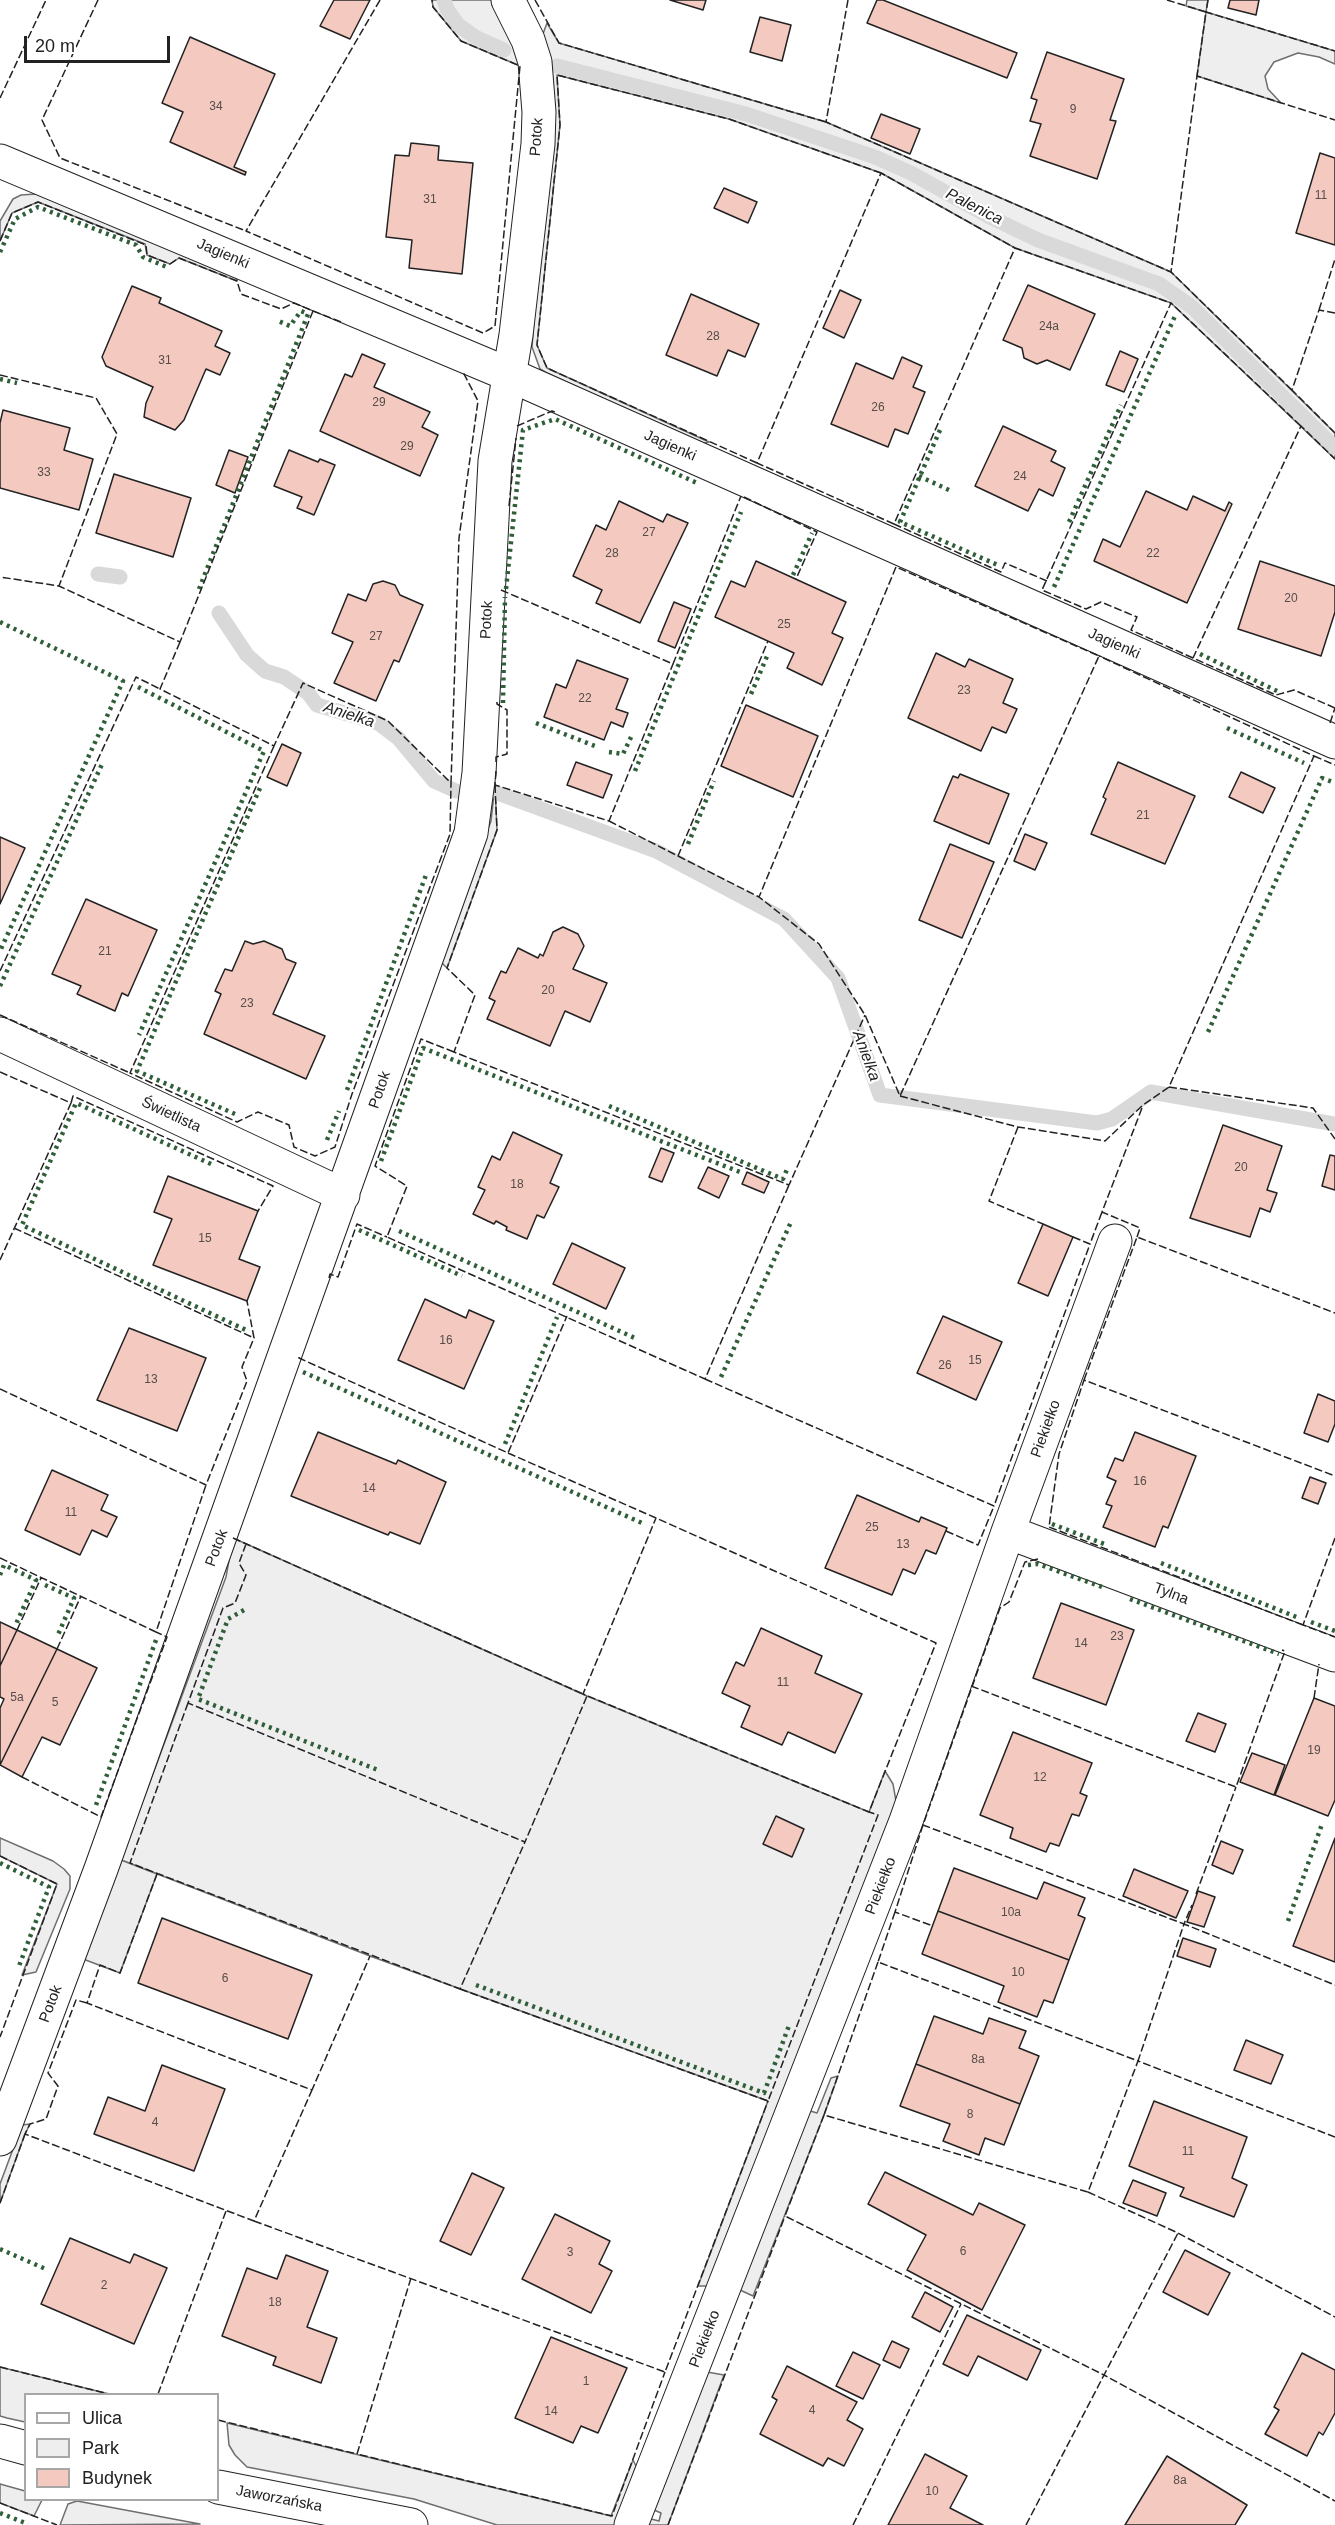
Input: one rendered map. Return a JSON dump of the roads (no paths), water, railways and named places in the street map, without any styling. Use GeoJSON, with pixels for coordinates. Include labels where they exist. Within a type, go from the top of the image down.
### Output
{"type":"FeatureCollection","features":[{"type":"Feature","properties":{"kind":"street","name":"Potok"},"geometry":{"type":"LineString","coordinates":[[0,2139],[101,1869],[471,833],[479,773],[495,461],[510,375],[538,144],[539,112],[535,62],[528,40],[508,0]]}},
{"type":"Feature","properties":{"kind":"street","name":"Jagienki"},"geometry":{"type":"LineString","coordinates":[[0,161],[510,375],[1335,742]]}},
{"type":"Feature","properties":{"kind":"street","name":"Świetlista"},"geometry":{"type":"LineString","coordinates":[[0,1034],[343,1196]]}},
{"type":"Feature","properties":{"kind":"street","name":"Piekiełko"},"geometry":{"type":"LineString","coordinates":[[631,2525],[906,1821],[1114,1241]]}},
{"type":"Feature","properties":{"kind":"street","name":"Tylna"},"geometry":{"type":"LineString","coordinates":[[1008,1532],[1335,1655]]}},
{"type":"Feature","properties":{"kind":"street"},"geometry":{"type":"LineString","coordinates":[[0,2440],[24,2447]]}},
{"type":"Feature","properties":{"kind":"street","name":"Jaworzańska"},"geometry":{"type":"LineString","coordinates":[[219,2487],[411,2525]]}},
{"type":"Feature","properties":{"kind":"waterway","name":"Palenica"},"geometry":{"type":"LineString","coordinates":[[444,0],[458,25],[475,37],[504,50]]}},
{"type":"Feature","properties":{"kind":"waterway","name":"Palenica"},"geometry":{"type":"LineString","coordinates":[[557,66],[746,114],[875,157],[911,173],[990,217],[1038,240],[1159,284],[1192,307],[1335,448]]}},
{"type":"Feature","properties":{"kind":"waterway","name":"Anielka"},"geometry":{"type":"LineString","coordinates":[[98,574],[120,577]]}},
{"type":"Feature","properties":{"kind":"waterway","name":"Anielka"},"geometry":{"type":"LineString","coordinates":[[219,613],[247,655],[265,671],[284,677],[308,693],[317,705],[378,723],[398,738],[434,781],[456,791]]}},
{"type":"Feature","properties":{"kind":"waterway","name":"Anielka"},"geometry":{"type":"LineString","coordinates":[[500,794],[656,851],[784,919],[838,978],[880,1095],[1097,1123],[1112,1119],[1151,1092],[1335,1124]]}}]}
